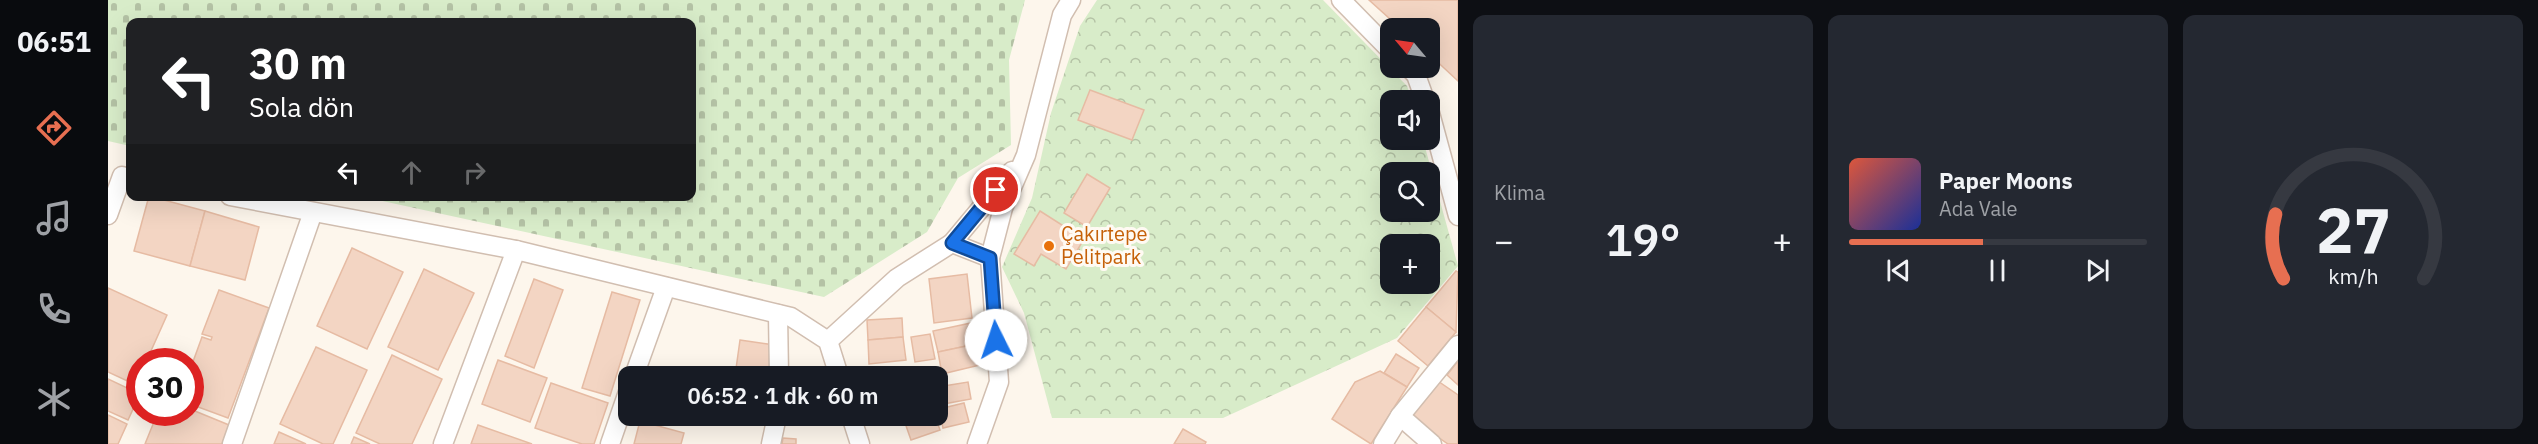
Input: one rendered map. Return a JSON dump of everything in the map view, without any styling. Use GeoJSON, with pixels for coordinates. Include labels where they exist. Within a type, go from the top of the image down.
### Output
{"type":"FeatureCollection","features":[{"type":"Feature","properties":{"kind":"street"},"geometry":{"type":"LineString","coordinates":[[977,444],[999,382],[990,258],[1003,208],[1026,155],[1062,15],[1071,0]]}},
{"type":"Feature","properties":{"kind":"street"},"geometry":{"type":"LineString","coordinates":[[1341,0],[1380,40]]}},
{"type":"Feature","properties":{"kind":"street"},"geometry":{"type":"LineString","coordinates":[[1440,150],[1458,216]]}},
{"type":"Feature","properties":{"kind":"street"},"geometry":{"type":"LineString","coordinates":[[828,342],[897,278],[952,243],[1026,155]]}},
{"type":"Feature","properties":{"kind":"street"},"geometry":{"type":"LineString","coordinates":[[108,215],[120,175]]}},
{"type":"Feature","properties":{"kind":"street"},"geometry":{"type":"LineString","coordinates":[[256,201],[516,250],[791,317],[828,342],[836,366]]}},
{"type":"Feature","properties":{"kind":"street"},"geometry":{"type":"LineString","coordinates":[[232,444],[313,212]]}},
{"type":"Feature","properties":{"kind":"street"},"geometry":{"type":"LineString","coordinates":[[952,243],[990,258]]}},
{"type":"Feature","properties":{"kind":"street"},"geometry":{"type":"LineString","coordinates":[[443,444],[516,250]]}},
{"type":"Feature","properties":{"kind":"street"},"geometry":{"type":"LineString","coordinates":[[638,366],[666,287]]}},
{"type":"Feature","properties":{"kind":"street"},"geometry":{"type":"LineString","coordinates":[[778,314],[779,366]]}},
{"type":"Feature","properties":{"kind":"street"},"geometry":{"type":"LineString","coordinates":[[1383,444],[1400,416],[1458,345]]}},
{"type":"Feature","properties":{"kind":"street"},"geometry":{"type":"LineString","coordinates":[[1400,416],[1432,444]]}},
{"type":"Feature","properties":{"kind":"street"},"geometry":{"type":"LineString","coordinates":[[610,444],[618,421]]}},
{"type":"Feature","properties":{"kind":"street"},"geometry":{"type":"LineString","coordinates":[[771,444],[775,426]]}},
{"type":"Feature","properties":{"kind":"street"},"geometry":{"type":"LineString","coordinates":[[854,426],[860,444]]}},
{"type":"Feature","properties":{"kind":"green space"},"geometry":{"type":"Polygon","coordinates":[[[108,0],[1025,0],[1009,60],[1011,145],[958,178],[927,232],[824,297],[382,201],[696,201],[696,18],[126,18],[126,145],[108,141],[108,0]]]}},
{"type":"Feature","properties":{"kind":"green space"},"geometry":{"type":"Polygon","coordinates":[[[1097,0],[1323,0],[1380,58],[1380,78],[1399,78],[1407,86],[1408,90],[1380,90],[1380,150],[1426,150],[1429,162],[1380,162],[1380,222],[1440,222],[1440,201],[1458,266],[1440,287],[1440,234],[1380,234],[1380,294],[1434,294],[1397,338],[1223,418],[1052,418],[1024,313],[1002,267],[1032,198],[1051,113],[1080,26],[1097,0]]]}},
{"type":"Feature","properties":{"kind":"building"},"geometry":{"type":"Polygon","coordinates":[[[1369,0],[1458,0],[1458,81],[1440,64],[1440,18],[1389,18],[1369,0]]]}},
{"type":"Feature","properties":{"kind":"building"},"geometry":{"type":"Polygon","coordinates":[[[1090,90],[1144,110],[1132,140],[1078,120],[1090,90]]]}},
{"type":"Feature","properties":{"kind":"building"},"geometry":{"type":"Polygon","coordinates":[[[1087,174],[1110,188],[1087,227],[1064,213],[1087,174]]]}},
{"type":"Feature","properties":{"kind":"building"},"geometry":{"type":"Polygon","coordinates":[[[148,201],[168,201],[205,211],[190,266],[134,251],[148,201]]]}},
{"type":"Feature","properties":{"kind":"building"},"geometry":{"type":"Polygon","coordinates":[[[205,211],[259,227],[245,280],[190,266],[205,211]]]}},
{"type":"Feature","properties":{"kind":"building","name":"Çakırtepe Pelitpark"},"geometry":{"type":"Polygon","coordinates":[[[1040,211],[1084,239],[1066,269],[1041,254],[1034,266],[1014,254],[1040,211]]]}},
{"type":"Feature","properties":{"kind":"building"},"geometry":{"type":"Polygon","coordinates":[[[352,248],[403,272],[367,349],[317,326],[352,248]]]}},
{"type":"Feature","properties":{"kind":"building"},"geometry":{"type":"Polygon","coordinates":[[[424,269],[474,293],[438,370],[388,347],[424,269]]]}},
{"type":"Feature","properties":{"kind":"building"},"geometry":{"type":"Polygon","coordinates":[[[1456,271],[1458,272],[1456,332],[1426,307],[1437,294],[1440,294],[1440,290],[1456,271]]]}},
{"type":"Feature","properties":{"kind":"building"},"geometry":{"type":"Polygon","coordinates":[[[967,274],[972,318],[934,323],[929,279],[967,274]]]}},
{"type":"Feature","properties":{"kind":"building"},"geometry":{"type":"Polygon","coordinates":[[[534,279],[563,290],[534,368],[505,356],[534,279]]]}},
{"type":"Feature","properties":{"kind":"building"},"geometry":{"type":"Polygon","coordinates":[[[108,288],[167,315],[152,348],[126,348],[126,380],[108,372],[108,288]]]}},
{"type":"Feature","properties":{"kind":"building"},"geometry":{"type":"Polygon","coordinates":[[[219,290],[269,308],[228,418],[204,409],[204,348],[198,348],[202,337],[211,340],[212,337],[202,334],[219,290]]]}},
{"type":"Feature","properties":{"kind":"building"},"geometry":{"type":"Polygon","coordinates":[[[612,292],[640,300],[610,396],[582,388],[612,292]]]}},
{"type":"Feature","properties":{"kind":"building"},"geometry":{"type":"Polygon","coordinates":[[[1426,307],[1456,332],[1428,366],[1398,341],[1426,307]]]}},
{"type":"Feature","properties":{"kind":"building"},"geometry":{"type":"Polygon","coordinates":[[[902,318],[903,337],[868,340],[867,320],[902,318]]]}},
{"type":"Feature","properties":{"kind":"building"},"geometry":{"type":"Polygon","coordinates":[[[971,323],[976,344],[938,352],[933,331],[971,323]]]}},
{"type":"Feature","properties":{"kind":"building"},"geometry":{"type":"Polygon","coordinates":[[[930,334],[935,359],[915,362],[911,337],[930,334]]]}},
{"type":"Feature","properties":{"kind":"building"},"geometry":{"type":"Polygon","coordinates":[[[903,337],[906,360],[869,364],[868,340],[903,337]]]}},
{"type":"Feature","properties":{"kind":"building"},"geometry":{"type":"Polygon","coordinates":[[[740,340],[775,345],[772,366],[736,366],[740,340]]]}},
{"type":"Feature","properties":{"kind":"building"},"geometry":{"type":"Polygon","coordinates":[[[976,344],[980,365],[948,373],[948,366],[941,366],[938,352],[976,344]]]}},
{"type":"Feature","properties":{"kind":"building"},"geometry":{"type":"Polygon","coordinates":[[[316,347],[367,370],[333,444],[323,444],[280,424],[316,347]]]}},
{"type":"Feature","properties":{"kind":"building"},"geometry":{"type":"Polygon","coordinates":[[[1396,354],[1419,368],[1407,387],[1384,373],[1396,354]]]}},
{"type":"Feature","properties":{"kind":"building"},"geometry":{"type":"Polygon","coordinates":[[[392,355],[442,379],[412,444],[380,444],[356,433],[392,355]]]}},
{"type":"Feature","properties":{"kind":"building"},"geometry":{"type":"Polygon","coordinates":[[[498,360],[547,378],[530,422],[482,404],[498,360]]]}},
{"type":"Feature","properties":{"kind":"building"},"geometry":{"type":"Polygon","coordinates":[[[1458,361],[1458,385],[1447,375],[1458,361]]]}},
{"type":"Feature","properties":{"kind":"building"},"geometry":{"type":"Polygon","coordinates":[[[1380,371],[1407,387],[1371,444],[1332,419],[1355,382],[1380,371]]]}},
{"type":"Feature","properties":{"kind":"building"},"geometry":{"type":"Polygon","coordinates":[[[108,379],[126,387],[126,419],[108,411],[108,379]]]}},
{"type":"Feature","properties":{"kind":"building"},"geometry":{"type":"Polygon","coordinates":[[[1435,379],[1458,395],[1458,444],[1448,444],[1406,415],[1435,379]]]}},
{"type":"Feature","properties":{"kind":"building"},"geometry":{"type":"Polygon","coordinates":[[[968,382],[971,399],[948,403],[948,385],[968,382]]]}},
{"type":"Feature","properties":{"kind":"building"},"geometry":{"type":"Polygon","coordinates":[[[551,383],[608,403],[594,444],[582,444],[535,428],[551,383]]]}},
{"type":"Feature","properties":{"kind":"building"},"geometry":{"type":"Polygon","coordinates":[[[964,403],[969,422],[943,428],[943,426],[948,426],[948,407],[964,403]]]}},
{"type":"Feature","properties":{"kind":"building"},"geometry":{"type":"Polygon","coordinates":[[[108,415],[126,424],[126,426],[118,444],[108,444],[108,415]]]}},
{"type":"Feature","properties":{"kind":"building"},"geometry":{"type":"Polygon","coordinates":[[[204,415],[229,425],[222,444],[145,444],[152,426],[204,426],[204,415]]]}},
{"type":"Feature","properties":{"kind":"building"},"geometry":{"type":"Polygon","coordinates":[[[478,425],[532,444],[471,444],[478,425]]]}},
{"type":"Feature","properties":{"kind":"building"},"geometry":{"type":"Polygon","coordinates":[[[639,426],[658,426],[684,433],[681,444],[634,444],[639,426]]]}},
{"type":"Feature","properties":{"kind":"building"},"geometry":{"type":"Polygon","coordinates":[[[906,426],[939,426],[940,430],[911,440],[906,426]]]}},
{"type":"Feature","properties":{"kind":"building"},"geometry":{"type":"Polygon","coordinates":[[[1183,429],[1206,442],[1205,444],[1174,444],[1183,429]]]}},
{"type":"Feature","properties":{"kind":"building"},"geometry":{"type":"Polygon","coordinates":[[[279,432],[306,444],[274,444],[279,432]]]}},
{"type":"Feature","properties":{"kind":"building"},"geometry":{"type":"Polygon","coordinates":[[[354,437],[370,444],[351,444],[354,437]]]}},
{"type":"Feature","properties":{"kind":"building"},"geometry":{"type":"Polygon","coordinates":[[[783,438],[796,439],[796,444],[782,444],[783,438]]]}},
{"type":"Feature","properties":{"kind":"place","name":"Çakırtepe Pelitpark"},"geometry":{"type":"Point","coordinates":[1049,246]}},
{"type":"Feature","properties":{"kind":"route"},"geometry":{"type":"LineString","coordinates":[[996,190],[952,243],[990,258],[996,340]]}}]}
